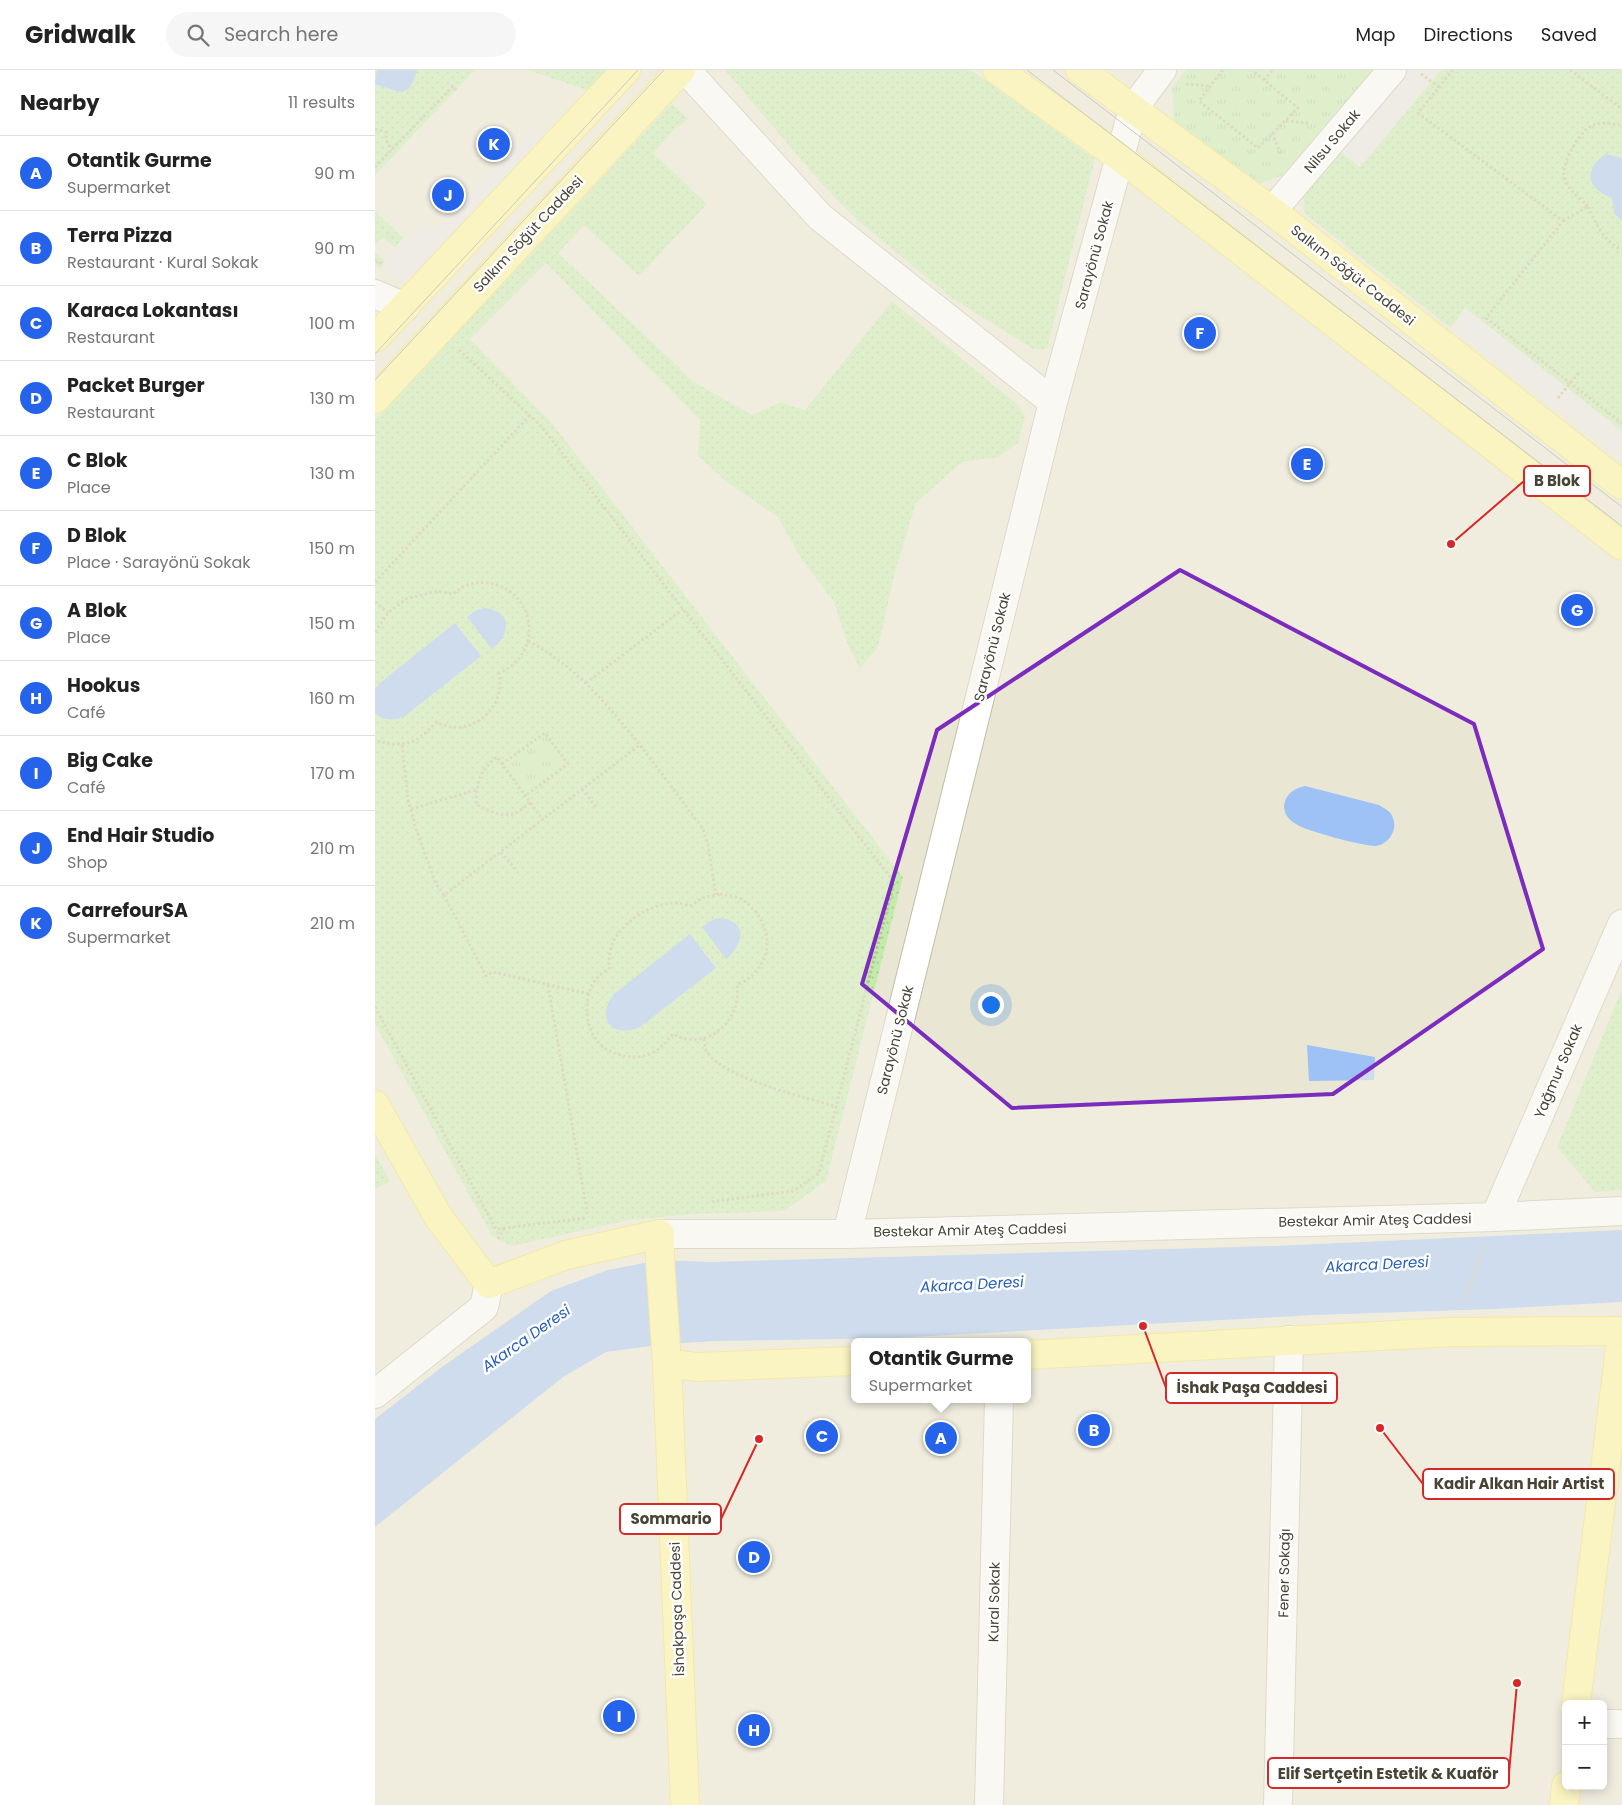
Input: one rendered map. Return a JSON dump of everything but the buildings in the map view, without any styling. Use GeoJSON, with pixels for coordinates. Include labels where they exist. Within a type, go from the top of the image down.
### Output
{"type":"FeatureCollection","features":[{"type":"Feature","properties":{"kind":"main road"},"geometry":{"type":"LineString","coordinates":[[375,338],[626,70]]}},
{"type":"Feature","properties":{"kind":"main road","name":"Salkım Söğüt Caddesi"},"geometry":{"type":"LineString","coordinates":[[375,399],[681,70]]}},
{"type":"Feature","properties":{"kind":"main road"},"geometry":{"type":"LineString","coordinates":[[997,70],[1121,158],[1622,546]]}},
{"type":"Feature","properties":{"kind":"main road","name":"Salkım Söğüt Caddesi"},"geometry":{"type":"LineString","coordinates":[[1080,70],[1272,211],[1622,485]]}},
{"type":"Feature","properties":{"kind":"main road"},"geometry":{"type":"LineString","coordinates":[[375,1106],[439,1218],[489,1284]]}},
{"type":"Feature","properties":{"kind":"main road","name":"Bestekar Amir Ateş Caddesi"},"geometry":{"type":"LineString","coordinates":[[489,1284],[566,1255],[660,1247]]}},
{"type":"Feature","properties":{"kind":"main road","name":"İshakpaşa Caddesi"},"geometry":{"type":"LineString","coordinates":[[660,1247],[685,1805]]}},
{"type":"Feature","properties":{"kind":"main road"},"geometry":{"type":"LineString","coordinates":[[1031,1355],[1453,1332],[1622,1332],[1576,1700]]}},
{"type":"Feature","properties":{"kind":"main road"},"geometry":{"type":"LineString","coordinates":[[666,1354],[696,1367],[851,1361]]}},
{"type":"Feature","properties":{"kind":"main road"},"geometry":{"type":"LineString","coordinates":[[1563,1805],[1565,1790]]}},
{"type":"Feature","properties":{"kind":"street"},"geometry":{"type":"LineString","coordinates":[[686,70],[820,217],[1053,402]]}},
{"type":"Feature","properties":{"kind":"street","name":"Nilsu Sokak"},"geometry":{"type":"LineString","coordinates":[[1272,211],[1392,70]]}},
{"type":"Feature","properties":{"kind":"street","name":"Sarayönü Sokak"},"geometry":{"type":"LineString","coordinates":[[847,1234],[1053,402],[1133,109],[1173,77]]}},
{"type":"Feature","properties":{"kind":"street"},"geometry":{"type":"LineString","coordinates":[[375,294],[405,307]]}},
{"type":"Feature","properties":{"kind":"street","name":"Yağmur Sokak"},"geometry":{"type":"LineString","coordinates":[[1495,1217],[1622,924]]}},
{"type":"Feature","properties":{"kind":"street","name":"Bestekar Amir Ateş Caddesi"},"geometry":{"type":"LineString","coordinates":[[660,1247],[847,1234],[1495,1217],[1622,1211]]}},
{"type":"Feature","properties":{"kind":"street"},"geometry":{"type":"LineString","coordinates":[[375,1394],[484,1307],[489,1284]]}},
{"type":"Feature","properties":{"kind":"street","name":"Fener Sokağı"},"geometry":{"type":"LineString","coordinates":[[1279,1805],[1289,1340]]}},
{"type":"Feature","properties":{"kind":"street","name":"Kural Sokak"},"geometry":{"type":"LineString","coordinates":[[989,1805],[999,1403]]}},
{"type":"Feature","properties":{"kind":"street"},"geometry":{"type":"LineString","coordinates":[[1607,1724],[1622,1724]]}},
{"type":"Feature","properties":{"kind":"path"},"geometry":{"type":"LineString","coordinates":[[1223,70],[1199,101],[1258,148],[1298,108],[1252,70]]}},
{"type":"Feature","properties":{"kind":"path"},"geometry":{"type":"LineString","coordinates":[[1264,80],[1273,70]]}},
{"type":"Feature","properties":{"kind":"path"},"geometry":{"type":"LineString","coordinates":[[1416,70],[1439,87]]}},
{"type":"Feature","properties":{"kind":"path"},"geometry":{"type":"LineString","coordinates":[[1453,70],[1418,112],[1563,221]]}},
{"type":"Feature","properties":{"kind":"path"},"geometry":{"type":"LineString","coordinates":[[1570,70],[1622,109]]}},
{"type":"Feature","properties":{"kind":"path"},"geometry":{"type":"LineString","coordinates":[[1173,77],[1211,86]]}},
{"type":"Feature","properties":{"kind":"path"},"geometry":{"type":"LineString","coordinates":[[375,167],[453,86],[456,90]]}},
{"type":"Feature","properties":{"kind":"path"},"geometry":{"type":"LineString","coordinates":[[1622,126],[1610,122],[1589,127],[1576,143],[1565,163],[1564,177],[1574,194],[1587,206],[1594,221],[1605,236],[1615,247],[1622,249]]}},
{"type":"Feature","properties":{"kind":"path"},"geometry":{"type":"LineString","coordinates":[[375,129],[386,132],[386,140],[391,150]]}},
{"type":"Feature","properties":{"kind":"path"},"geometry":{"type":"LineString","coordinates":[[398,144],[401,147]]}},
{"type":"Feature","properties":{"kind":"path"},"geometry":{"type":"LineString","coordinates":[[1587,206],[1563,221],[1486,318],[1622,423]]}},
{"type":"Feature","properties":{"kind":"path"},"geometry":{"type":"LineString","coordinates":[[375,260],[383,264]]}},
{"type":"Feature","properties":{"kind":"path"},"geometry":{"type":"LineString","coordinates":[[455,346],[541,426],[894,882],[819,1172],[793,1191],[705,1202]]}},
{"type":"Feature","properties":{"kind":"path"},"geometry":{"type":"LineString","coordinates":[[375,582],[529,415]]}},
{"type":"Feature","properties":{"kind":"path"},"geometry":{"type":"LineString","coordinates":[[375,632],[388,613],[406,599],[438,591],[453,594],[465,586],[483,582],[503,586],[510,591],[525,611],[529,622],[528,641],[517,663],[499,673],[501,689],[493,705],[483,718],[467,727],[444,726],[436,722],[418,740],[402,745],[387,744],[375,740]]}},
{"type":"Feature","properties":{"kind":"path"},"geometry":{"type":"LineString","coordinates":[[375,602],[388,613]]}},
{"type":"Feature","properties":{"kind":"path"},"geometry":{"type":"LineString","coordinates":[[586,683],[683,609]]}},
{"type":"Feature","properties":{"kind":"path"},"geometry":{"type":"LineString","coordinates":[[528,641],[550,652],[586,683],[640,745],[703,829],[709,845],[716,895]]}},
{"type":"Feature","properties":{"kind":"path"},"geometry":{"type":"LineString","coordinates":[[502,764],[545,733],[568,764],[525,796]]}},
{"type":"Feature","properties":{"kind":"path"},"geometry":{"type":"LineString","coordinates":[[402,745],[408,800],[416,829],[436,884],[444,895],[486,976],[493,972],[589,994]]}},
{"type":"Feature","properties":{"kind":"path"},"geometry":{"type":"LineString","coordinates":[[444,895],[640,745]]}},
{"type":"Feature","properties":{"kind":"path"},"geometry":{"type":"LineString","coordinates":[[530,803],[513,814],[501,814],[475,804],[481,774],[488,764],[497,757],[543,820]]}},
{"type":"Feature","properties":{"kind":"path"},"geometry":{"type":"LineString","coordinates":[[582,789],[596,807]]}},
{"type":"Feature","properties":{"kind":"path"},"geometry":{"type":"LineString","coordinates":[[411,809],[477,790]]}},
{"type":"Feature","properties":{"kind":"path"},"geometry":{"type":"LineString","coordinates":[[501,852],[516,870]]}},
{"type":"Feature","properties":{"kind":"path"},"geometry":{"type":"LineString","coordinates":[[716,895],[740,898],[755,911],[763,923],[767,934],[767,947],[764,957],[754,975],[737,985],[738,1001],[721,1031],[704,1039],[681,1039],[673,1034],[655,1052],[645,1056],[625,1056],[608,1051],[599,1044],[591,1033],[588,1020],[589,994],[595,981],[610,968],[612,944],[618,934],[633,918],[643,911],[675,903],[690,906],[702,898],[716,895]]}},
{"type":"Feature","properties":{"kind":"path"},"geometry":{"type":"LineString","coordinates":[[548,985],[588,1217]]}},
{"type":"Feature","properties":{"kind":"path"},"geometry":{"type":"LineString","coordinates":[[375,1008],[496,1229],[597,1216]]}},
{"type":"Feature","properties":{"kind":"path"},"geometry":{"type":"LineString","coordinates":[[704,1039],[706,1050],[714,1059],[741,1077],[837,1107]]}},
{"type":"Feature","properties":{"kind":"path"},"geometry":{"type":"LineString","coordinates":[[1453,1332],[1495,1217]]}},
{"type":"Feature","properties":{"kind":"path"},"geometry":{"type":"LineString","coordinates":[[498,1239],[504,1228]]}},
{"type":"Feature","properties":{"kind":"highlighted area"},"geometry":{"type":"Polygon","coordinates":[[[1180,570],[1474,724],[1543,949],[1333,1094],[1012,1108],[862,984],[937,730],[1180,570]]]}},
{"type":"Feature","properties":{"kind":"shaded area"},"geometry":{"type":"Polygon","coordinates":[[[375,70],[1622,70],[1622,1805],[375,1805],[375,70]]]}},
{"type":"Feature","properties":{"kind":"shaded area"},"geometry":{"type":"Polygon","coordinates":[[[1408,70],[1441,70],[1360,167],[1339,151],[1408,70]]]}},
{"type":"Feature","properties":{"kind":"shaded area"},"geometry":{"type":"Polygon","coordinates":[[[535,127],[545,137],[407,286],[383,264],[403,238],[407,241],[424,223],[435,232],[535,127]]]}},
{"type":"Feature","properties":{"kind":"shaded area"},"geometry":{"type":"Polygon","coordinates":[[[1465,308],[1622,431],[1622,459],[1451,328],[1465,308]]]}},
{"type":"Feature","properties":{"kind":"green space"},"geometry":{"type":"Polygon","coordinates":[[[375,70],[475,70],[375,175],[375,70]]]}},
{"type":"Feature","properties":{"kind":"green space"},"geometry":{"type":"Polygon","coordinates":[[[527,70],[609,70],[590,91],[527,70]]]}},
{"type":"Feature","properties":{"kind":"green space"},"geometry":{"type":"Polygon","coordinates":[[[725,70],[971,70],[1095,159],[1047,349],[1033,349],[952,298],[856,219],[820,182],[725,70]]]}},
{"type":"Feature","properties":{"kind":"green space"},"geometry":{"type":"Polygon","coordinates":[[[1186,70],[1374,70],[1284,175],[1256,185],[1174,122],[1172,87],[1186,70]]]}},
{"type":"Feature","properties":{"kind":"green space"},"geometry":{"type":"Polygon","coordinates":[[[1441,70],[1622,70],[1622,431],[1465,308],[1451,328],[1304,213],[1303,194],[1339,151],[1360,167],[1441,70]]]}},
{"type":"Feature","properties":{"kind":"green space"},"geometry":{"type":"Polygon","coordinates":[[[672,103],[688,119],[671,133],[653,153],[707,204],[639,276],[584,225],[558,253],[694,382],[752,415],[781,402],[805,410],[892,301],[1019,406],[1025,417],[1018,443],[998,457],[962,462],[916,503],[895,572],[878,647],[860,669],[848,645],[834,602],[800,557],[778,517],[732,486],[698,456],[700,420],[546,263],[470,339],[551,422],[903,877],[826,1181],[784,1211],[694,1214],[629,1220],[512,1246],[492,1236],[375,1024],[375,420],[672,103]]]}},
{"type":"Feature","properties":{"kind":"green space"},"geometry":{"type":"Polygon","coordinates":[[[375,211],[403,238],[395,248],[383,237],[375,245],[375,211]]]}},
{"type":"Feature","properties":{"kind":"green space"},"geometry":{"type":"Polygon","coordinates":[[[375,252],[385,261],[380,268],[375,266],[375,252]]]}},
{"type":"Feature","properties":{"kind":"green space"},"geometry":{"type":"Polygon","coordinates":[[[545,733],[568,764],[525,796],[502,764],[545,733]]]}},
{"type":"Feature","properties":{"kind":"green space"},"geometry":{"type":"Polygon","coordinates":[[[1622,989],[1622,1190],[1595,1192],[1557,1147],[1622,989]]]}},
{"type":"Feature","properties":{"kind":"green space"},"geometry":{"type":"Polygon","coordinates":[[[375,1154],[390,1181],[375,1189],[375,1154]]]}},
{"type":"Feature","properties":{"kind":"water"},"geometry":{"type":"Polygon","coordinates":[[[377,70],[417,70],[410,86],[402,92],[375,84],[377,70]]]}},
{"type":"Feature","properties":{"kind":"water"},"geometry":{"type":"Polygon","coordinates":[[[1606,154],[1622,158],[1622,221],[1614,213],[1612,198],[1600,191],[1591,180],[1591,170],[1597,161],[1606,154]]]}},
{"type":"Feature","properties":{"kind":"water"},"geometry":{"type":"Polygon","coordinates":[[[484,608],[500,614],[506,624],[503,637],[492,649],[467,617],[475,611],[484,608]]]}},
{"type":"Feature","properties":{"kind":"water"},"geometry":{"type":"Polygon","coordinates":[[[455,623],[481,656],[405,716],[390,719],[378,716],[375,713],[375,689],[455,623]]]}},
{"type":"Feature","properties":{"kind":"water"},"geometry":{"type":"Polygon","coordinates":[[[1305,786],[1379,805],[1389,812],[1393,818],[1394,827],[1391,836],[1384,843],[1375,846],[1347,841],[1296,824],[1289,819],[1284,806],[1286,798],[1291,792],[1305,786]]]}},
{"type":"Feature","properties":{"kind":"water"},"geometry":{"type":"Polygon","coordinates":[[[719,918],[729,920],[735,924],[741,934],[737,947],[726,959],[702,927],[710,921],[719,918]]]}},
{"type":"Feature","properties":{"kind":"water"},"geometry":{"type":"Polygon","coordinates":[[[690,934],[716,968],[640,1027],[621,1030],[609,1024],[606,1018],[606,1011],[614,994],[690,934]]]}},
{"type":"Feature","properties":{"kind":"water"},"geometry":{"type":"Polygon","coordinates":[[[1307,1045],[1375,1057],[1374,1080],[1309,1081],[1307,1045]]]}},
{"type":"Feature","properties":{"kind":"water","name":"Akarca Deresi"},"geometry":{"type":"Polygon","coordinates":[[[1622,1230],[1622,1302],[1493,1309],[1314,1315],[893,1338],[715,1341],[665,1344],[606,1352],[563,1377],[375,1527],[375,1419],[442,1367],[551,1291],[608,1270],[660,1260],[711,1262],[1275,1246],[1622,1230]]]}},
{"type":"Feature","properties":{"kind":"tram line"},"geometry":{"type":"LineString","coordinates":[[375,354],[638,70]]}},
{"type":"Feature","properties":{"kind":"tram line"},"geometry":{"type":"LineString","coordinates":[[375,380],[664,70]]}},
{"type":"Feature","properties":{"kind":"tram line"},"geometry":{"type":"LineString","coordinates":[[1027,70],[1622,526]]}},
{"type":"Feature","properties":{"kind":"tram line"},"geometry":{"type":"LineString","coordinates":[[1053,70],[1622,507]]}},
{"type":"Feature","properties":{"kind":"place","name":"CarrefourSA"},"geometry":{"type":"Point","coordinates":[494,144]}},
{"type":"Feature","properties":{"kind":"place","name":"End Hair Studio"},"geometry":{"type":"Point","coordinates":[448,195]}},
{"type":"Feature","properties":{"kind":"place","name":"D Blok"},"geometry":{"type":"Point","coordinates":[1200,333]}},
{"type":"Feature","properties":{"kind":"place","name":"C Blok"},"geometry":{"type":"Point","coordinates":[1307,464]}},
{"type":"Feature","properties":{"kind":"place","name":"B Blok"},"geometry":{"type":"Point","coordinates":[1451,544]}},
{"type":"Feature","properties":{"kind":"place","name":"A Blok"},"geometry":{"type":"Point","coordinates":[1577,610]}},
{"type":"Feature","properties":{"kind":"place","name":"İshak Paşa Caddesi"},"geometry":{"type":"Point","coordinates":[1143,1326]}},
{"type":"Feature","properties":{"kind":"place","name":"Kadir Alkan Hair Artist"},"geometry":{"type":"Point","coordinates":[1380,1428]}},
{"type":"Feature","properties":{"kind":"place","name":"Terra Pizza"},"geometry":{"type":"Point","coordinates":[1094,1430]}},
{"type":"Feature","properties":{"kind":"place","name":"Karaca Lokantası"},"geometry":{"type":"Point","coordinates":[822,1436]}},
{"type":"Feature","properties":{"kind":"place","name":"Otantik Gurme"},"geometry":{"type":"Point","coordinates":[941,1438]}},
{"type":"Feature","properties":{"kind":"place","name":"Sommario"},"geometry":{"type":"Point","coordinates":[759,1439]}},
{"type":"Feature","properties":{"kind":"place","name":"Packet Burger"},"geometry":{"type":"Point","coordinates":[754,1557]}},
{"type":"Feature","properties":{"kind":"place","name":"Elif Sertçetin Estetik & Kuaför"},"geometry":{"type":"Point","coordinates":[1517,1683]}},
{"type":"Feature","properties":{"kind":"place","name":"Big Cake"},"geometry":{"type":"Point","coordinates":[619,1716]}},
{"type":"Feature","properties":{"kind":"place","name":"Hookus"},"geometry":{"type":"Point","coordinates":[754,1730]}}]}
